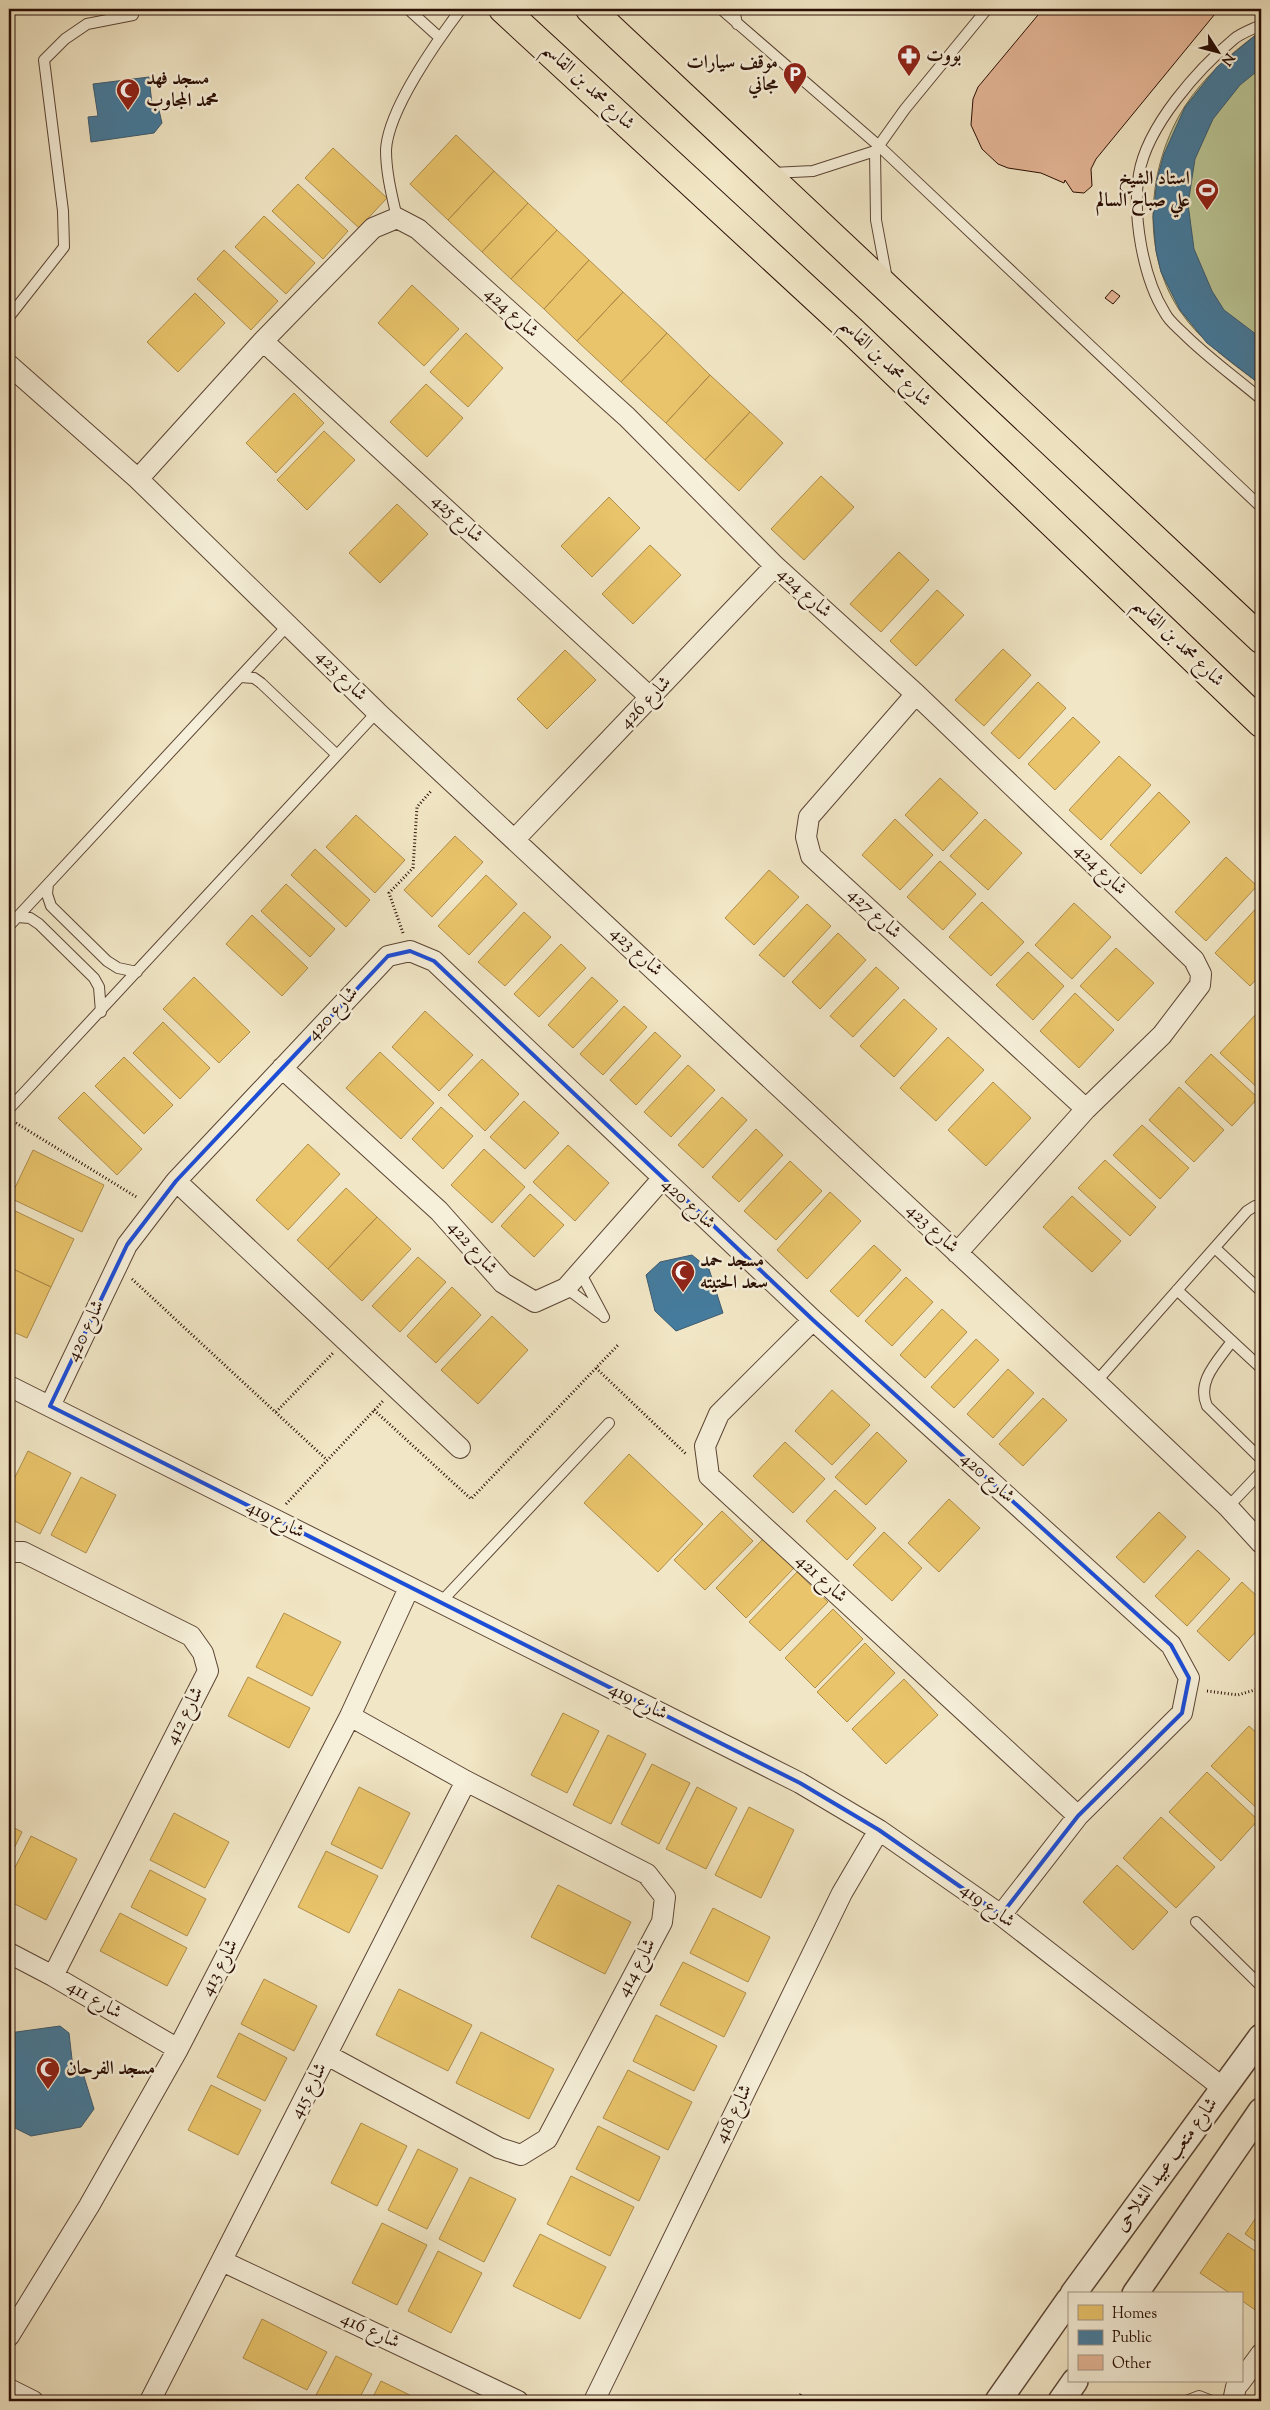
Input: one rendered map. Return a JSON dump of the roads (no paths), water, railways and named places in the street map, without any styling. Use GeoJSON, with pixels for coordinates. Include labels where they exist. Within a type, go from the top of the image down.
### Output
{"type":"FeatureCollection","features":[{"type":"Feature","properties":{"kind":"main road","name":"شارع محمد بن القاسم"},"geometry":{"type":"LineString","coordinates":[[504,9],[853,332],[1261,723]]}},
{"type":"Feature","properties":{"kind":"main road"},"geometry":{"type":"LineString","coordinates":[[590,9],[766,172],[892,293],[1261,639]]}},
{"type":"Feature","properties":{"kind":"street"},"geometry":{"type":"LineString","coordinates":[[138,479],[263,341],[373,228],[397,218]]}},
{"type":"Feature","properties":{"kind":"street","name":"شارع 424"},"geometry":{"type":"LineString","coordinates":[[397,218],[418,229],[627,417],[775,566],[916,694],[1194,960],[1201,974],[1200,985],[1162,1035],[1086,1109],[957,1253]]}},
{"type":"Feature","properties":{"kind":"street","name":"شارع 425"},"geometry":{"type":"LineString","coordinates":[[263,341],[651,698]]}},
{"type":"Feature","properties":{"kind":"street","name":"شارع 423"},"geometry":{"type":"LineString","coordinates":[[9,365],[138,479],[289,624],[377,712],[1096,1382],[1228,1507],[1261,1543]]}},
{"type":"Feature","properties":{"kind":"street","name":"شارع 426"},"geometry":{"type":"LineString","coordinates":[[515,839],[775,566]]}},
{"type":"Feature","properties":{"kind":"street","name":"شارع 427"},"geometry":{"type":"LineString","coordinates":[[916,694],[809,817],[806,836],[811,856],[1086,1109]]}},
{"type":"Feature","properties":{"kind":"street","name":"شارع 420"},"geometry":{"type":"LineString","coordinates":[[50,1406],[127,1245],[176,1181],[388,956],[410,951],[434,961],[813,1320],[1171,1645],[1189,1678],[1182,1713],[1078,1816],[1001,1915]]}},
{"type":"Feature","properties":{"kind":"street","name":"شارع 422"},"geometry":{"type":"LineString","coordinates":[[282,1068],[439,1211],[503,1283],[535,1302],[566,1288],[662,1179]]}},
{"type":"Feature","properties":{"kind":"street"},"geometry":{"type":"LineString","coordinates":[[176,1181],[460,1448]]}},
{"type":"Feature","properties":{"kind":"street","name":"شارع 421"},"geometry":{"type":"LineString","coordinates":[[813,1320],[719,1414],[705,1446],[709,1476],[1078,1816]]}},
{"type":"Feature","properties":{"kind":"street","name":"شارع 419"},"geometry":{"type":"LineString","coordinates":[[9,1386],[440,1604],[800,1783],[879,1830],[1001,1915],[1223,2088]]}},
{"type":"Feature","properties":{"kind":"street","name":"شارع 412"},"geometry":{"type":"LineString","coordinates":[[9,1552],[23,1552],[191,1636],[203,1653],[208,1670],[53,1976]]}},
{"type":"Feature","properties":{"kind":"street","name":"شارع 413"},"geometry":{"type":"LineString","coordinates":[[9,2336],[89,2206],[178,2049],[350,1716],[409,1588]]}},
{"type":"Feature","properties":{"kind":"street","name":"شارع 414"},"geometry":{"type":"LineString","coordinates":[[327,2055],[499,2148],[521,2155],[547,2139],[662,1922],[665,1897],[647,1874],[466,1781],[350,1716]]}},
{"type":"Feature","properties":{"kind":"street","name":"شارع 415"},"geometry":{"type":"LineString","coordinates":[[150,2401],[466,1781]]}},
{"type":"Feature","properties":{"kind":"street","name":"شارع 418"},"geometry":{"type":"LineString","coordinates":[[594,2401],[842,1893],[879,1830]]}},
{"type":"Feature","properties":{"kind":"street","name":"شارع 411"},"geometry":{"type":"LineString","coordinates":[[9,1953],[53,1976],[178,2049]]}},
{"type":"Feature","properties":{"kind":"street","name":"شارع متعب عبيد الشلاحى"},"geometry":{"type":"LineString","coordinates":[[1074,2292],[1261,2037]]}},
{"type":"Feature","properties":{"kind":"street"},"geometry":{"type":"LineString","coordinates":[[1136,2292],[1261,2111]]}},
{"type":"Feature","properties":{"kind":"street","name":"شارع 416"},"geometry":{"type":"LineString","coordinates":[[222,2261],[518,2401]]}},
{"type":"Feature","properties":{"kind":"street"},"geometry":{"type":"LineString","coordinates":[[998,2401],[1068,2301]]}},
{"type":"Feature","properties":{"kind":"street"},"geometry":{"type":"LineString","coordinates":[[1242,2380],[1261,2354]]}},
{"type":"Feature","properties":{"kind":"street"},"geometry":{"type":"LineString","coordinates":[[1062,2401],[1074,2382]]}},
{"type":"Feature","properties":{"kind":"street"},"geometry":{"type":"LineString","coordinates":[[1233,2401],[1236,2387],[1240,2382]]}},
{"type":"Feature","properties":{"kind":"street"},"geometry":{"type":"LineString","coordinates":[[9,2389],[33,2401]]}},
{"type":"Feature","properties":{"kind":"lane"},"geometry":{"type":"LineString","coordinates":[[408,9],[440,38]]}},
{"type":"Feature","properties":{"kind":"lane"},"geometry":{"type":"LineString","coordinates":[[397,218],[389,180],[386,150],[390,130],[401,105],[440,38],[461,9]]}},
{"type":"Feature","properties":{"kind":"lane"},"geometry":{"type":"LineString","coordinates":[[721,9],[877,149],[1261,507]]}},
{"type":"Feature","properties":{"kind":"lane"},"geometry":{"type":"LineString","coordinates":[[734,9],[737,24]]}},
{"type":"Feature","properties":{"kind":"lane"},"geometry":{"type":"LineString","coordinates":[[892,293],[884,270],[876,220],[877,149],[905,109],[987,9]]}},
{"type":"Feature","properties":{"kind":"lane"},"geometry":{"type":"LineString","coordinates":[[9,317],[64,247],[63,211],[44,60],[65,39],[87,24],[133,15]]}},
{"type":"Feature","properties":{"kind":"lane"},"geometry":{"type":"LineString","coordinates":[[1261,25],[1236,37],[1177,99],[1151,139],[1139,172],[1137,199],[1142,246],[1156,297],[1166,316],[1200,350],[1261,399]]}},
{"type":"Feature","properties":{"kind":"lane"},"geometry":{"type":"LineString","coordinates":[[766,172],[813,171],[877,149]]}},
{"type":"Feature","properties":{"kind":"lane"},"geometry":{"type":"LineString","coordinates":[[9,926],[289,624]]}},
{"type":"Feature","properties":{"kind":"lane"},"geometry":{"type":"LineString","coordinates":[[240,677],[254,678],[261,682],[337,755]]}},
{"type":"Feature","properties":{"kind":"lane"},"geometry":{"type":"LineString","coordinates":[[9,1109],[101,1012],[377,712]]}},
{"type":"Feature","properties":{"kind":"lane"},"geometry":{"type":"LineString","coordinates":[[48,884],[47,894],[52,906],[94,948],[118,968],[138,972]]}},
{"type":"Feature","properties":{"kind":"lane"},"geometry":{"type":"LineString","coordinates":[[17,917],[30,918],[39,924],[94,978],[101,998],[101,1012]]}},
{"type":"Feature","properties":{"kind":"lane"},"geometry":{"type":"LineString","coordinates":[[1096,1382],[1247,1210],[1255,1206],[1261,1206]]}},
{"type":"Feature","properties":{"kind":"lane"},"geometry":{"type":"LineString","coordinates":[[1215,1248],[1261,1291]]}},
{"type":"Feature","properties":{"kind":"lane"},"geometry":{"type":"LineString","coordinates":[[566,1288],[604,1316],[580,1272]]}},
{"type":"Feature","properties":{"kind":"lane"},"geometry":{"type":"LineString","coordinates":[[1177,1290],[1261,1368]]}},
{"type":"Feature","properties":{"kind":"lane"},"geometry":{"type":"LineString","coordinates":[[1232,1340],[1204,1382],[1203,1398],[1207,1406],[1261,1459]]}},
{"type":"Feature","properties":{"kind":"lane"},"geometry":{"type":"LineString","coordinates":[[440,1604],[609,1423]]}},
{"type":"Feature","properties":{"kind":"lane"},"geometry":{"type":"LineString","coordinates":[[1228,1507],[1261,1472]]}},
{"type":"Feature","properties":{"kind":"lane"},"geometry":{"type":"LineString","coordinates":[[1196,1922],[1261,1986]]}},
{"type":"Feature","properties":{"kind":"lane"},"geometry":{"type":"LineString","coordinates":[[1186,2401],[1199,2396],[1212,2401]]}},
{"type":"Feature","properties":{"kind":"place","name":"بووت"},"geometry":{"type":"Point","coordinates":[909,77]}},
{"type":"Feature","properties":{"kind":"place","name":"موقف سيارات مجاني"},"geometry":{"type":"Point","coordinates":[795,95]}},
{"type":"Feature","properties":{"kind":"place","name":"مسجد فهد محمد المجاوب"},"geometry":{"type":"Point","coordinates":[128,111]}},
{"type":"Feature","properties":{"kind":"place","name":"استاد الشيخ علي صباح السالم"},"geometry":{"type":"Point","coordinates":[1207,211]}},
{"type":"Feature","properties":{"kind":"place","name":"مسجد حمد سعد الحتيته"},"geometry":{"type":"Point","coordinates":[683,1293]}},
{"type":"Feature","properties":{"kind":"place","name":"مسجد الفرحان"},"geometry":{"type":"Point","coordinates":[48,2090]}}]}
